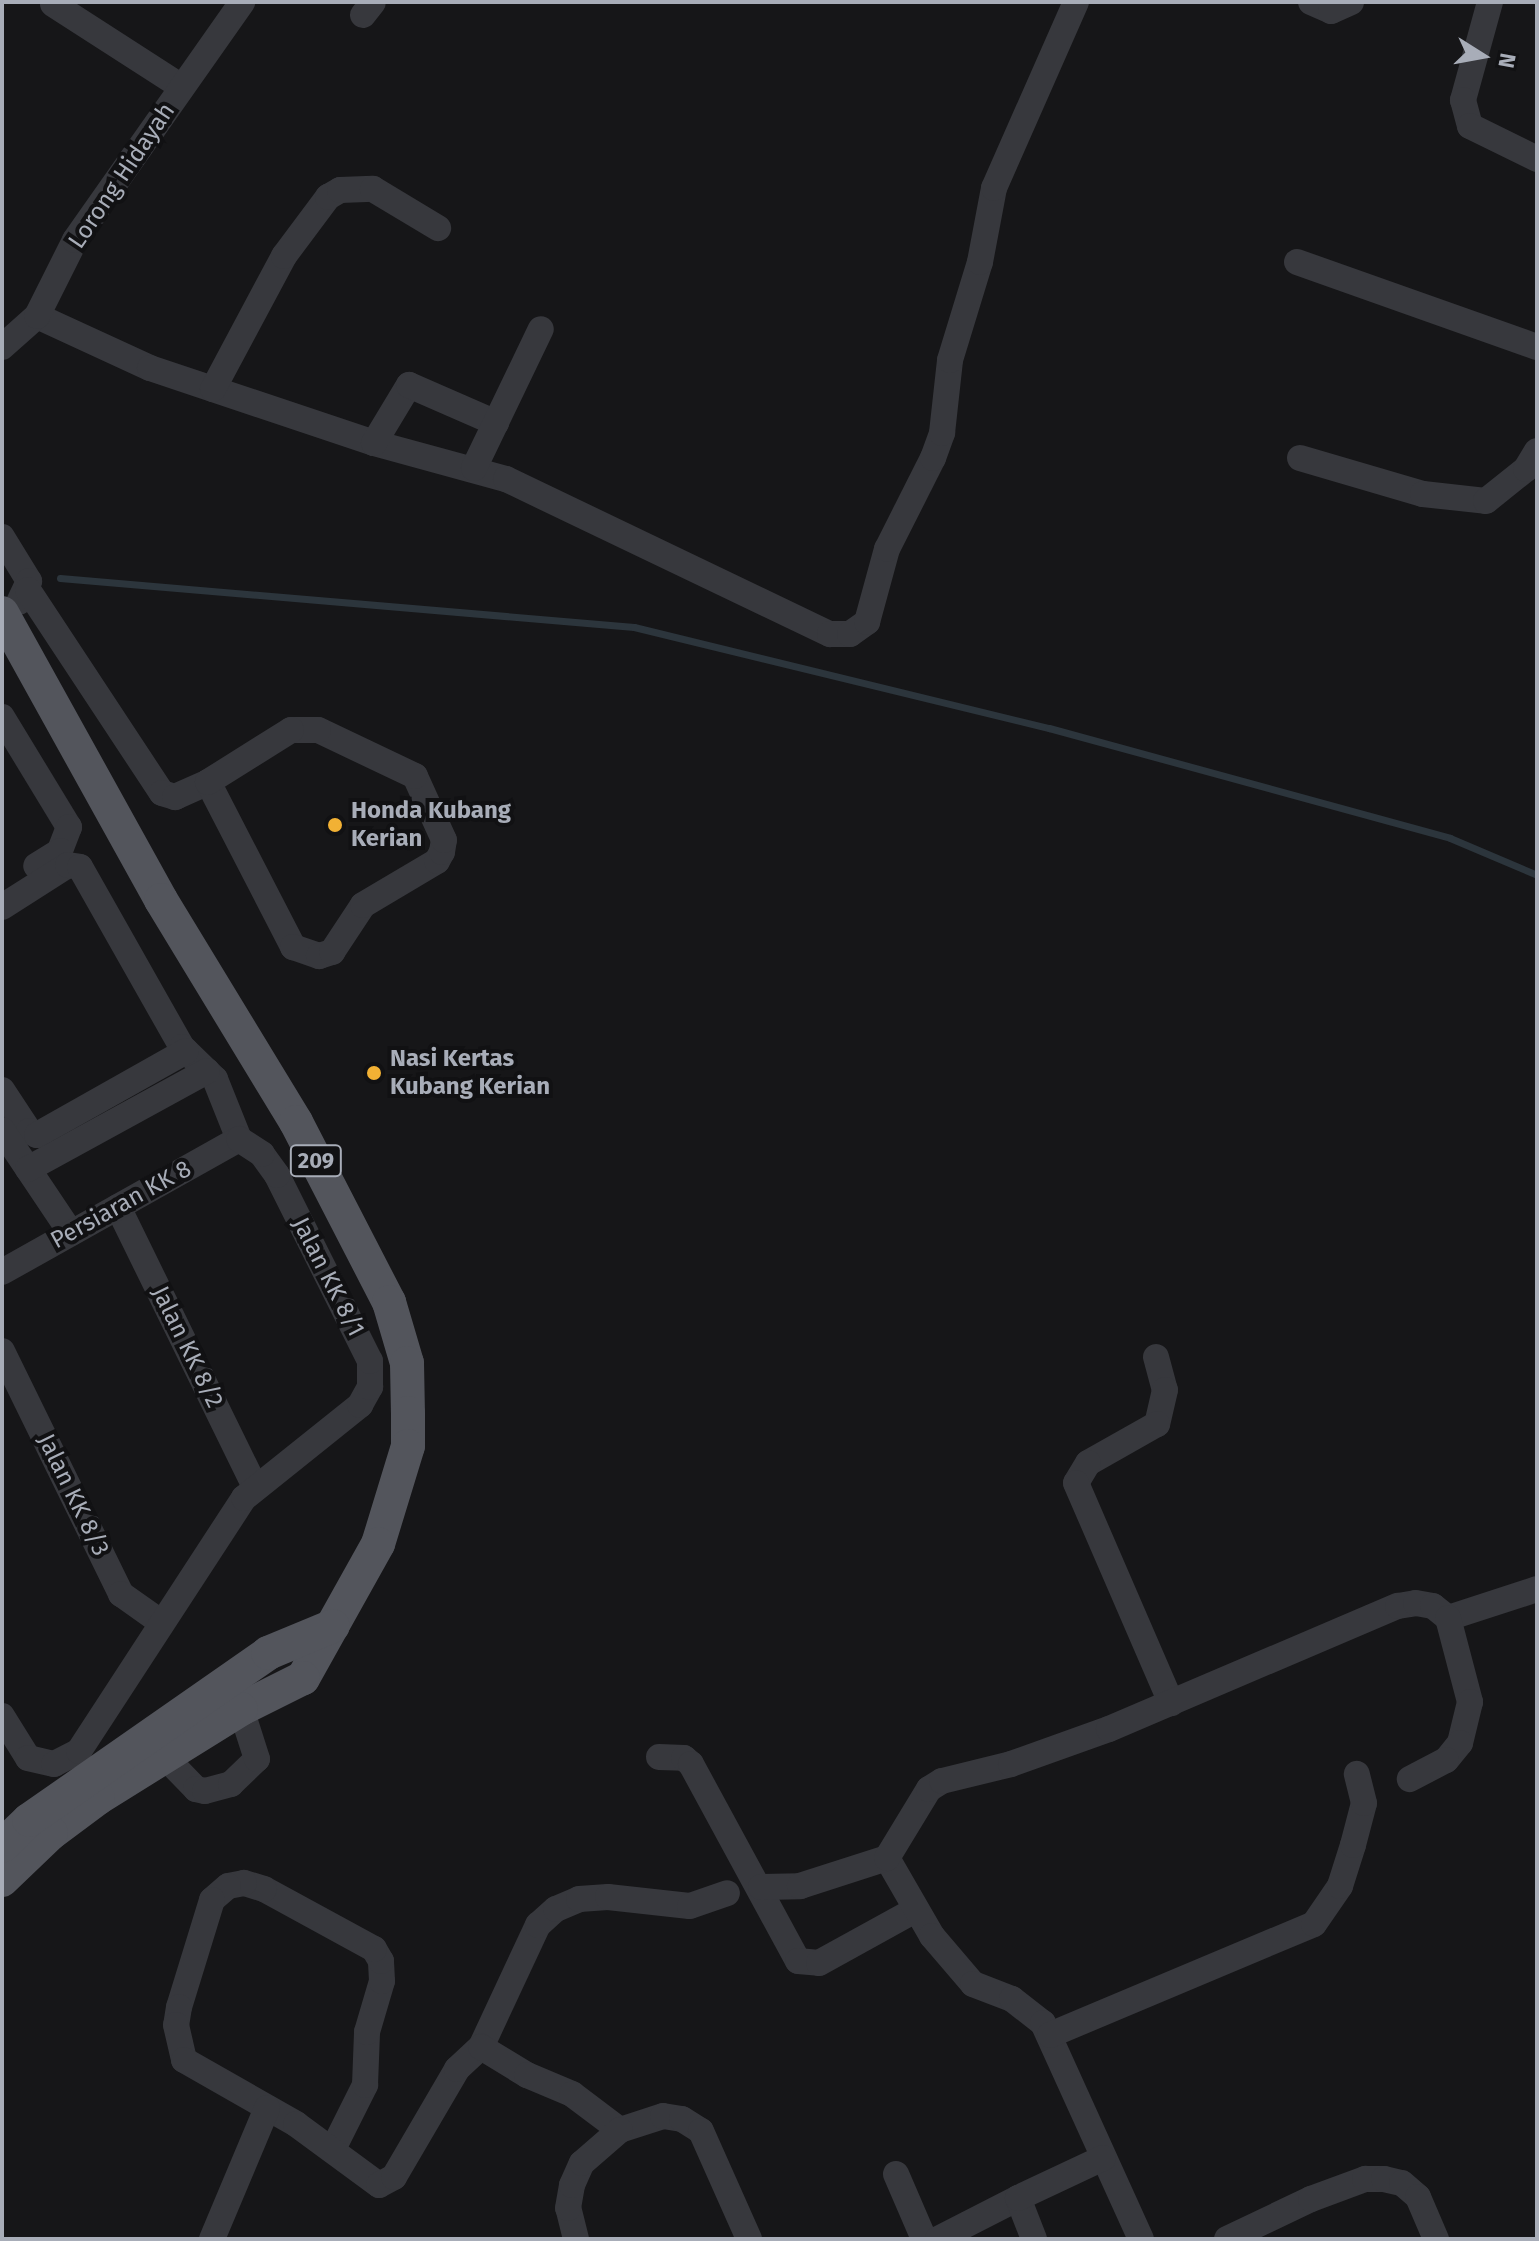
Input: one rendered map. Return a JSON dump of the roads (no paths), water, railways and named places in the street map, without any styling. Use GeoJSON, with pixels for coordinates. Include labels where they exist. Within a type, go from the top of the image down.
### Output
{"type":"FeatureCollection","features":[{"type":"Feature","properties":{"kind":"main road","name":"209"},"geometry":{"type":"LineString","coordinates":[[2,1880],[51,1833],[164,1756],[241,1709],[303,1678],[378,1544],[408,1446],[407,1363],[389,1302],[296,1122],[161,900],[4,616]]}},
{"type":"Feature","properties":{"kind":"main road"},"geometry":{"type":"LineString","coordinates":[[2,1846],[29,1820],[268,1653],[333,1626]]}},
{"type":"Feature","properties":{"kind":"street","name":"Lorong Hidayah"},"geometry":{"type":"LineString","coordinates":[[2,347],[37,316],[75,240],[242,2]]}},
{"type":"Feature","properties":{"kind":"street"},"geometry":{"type":"LineString","coordinates":[[37,316],[150,368],[374,443],[474,468],[830,634],[850,634],[867,622],[887,549],[942,433],[950,360],[980,262],[994,188],[1076,2]]}},
{"type":"Feature","properties":{"kind":"street"},"geometry":{"type":"LineString","coordinates":[[1311,2],[1331,11],[1351,2]]}},
{"type":"Feature","properties":{"kind":"street"},"geometry":{"type":"LineString","coordinates":[[1490,2],[1463,100],[1470,126],[1537,159]]}},
{"type":"Feature","properties":{"kind":"street"},"geometry":{"type":"LineString","coordinates":[[53,4],[182,87]]}},
{"type":"Feature","properties":{"kind":"street"},"geometry":{"type":"LineString","coordinates":[[213,389],[284,256],[328,197],[340,190],[373,189],[438,228]]}},
{"type":"Feature","properties":{"kind":"street"},"geometry":{"type":"LineString","coordinates":[[1297,262],[1537,347]]}},
{"type":"Feature","properties":{"kind":"street"},"geometry":{"type":"LineString","coordinates":[[474,468],[541,329]]}},
{"type":"Feature","properties":{"kind":"street"},"geometry":{"type":"LineString","coordinates":[[374,443],[409,385],[496,423]]}},
{"type":"Feature","properties":{"kind":"street"},"geometry":{"type":"LineString","coordinates":[[1300,458],[1423,494],[1486,501],[1526,469],[1537,451]]}},
{"type":"Feature","properties":{"kind":"street"},"geometry":{"type":"LineString","coordinates":[[2,537],[23,568],[28,590],[162,793],[175,797],[208,782],[291,730],[318,730],[415,776],[444,840],[442,852],[437,861],[363,905],[332,952],[307,953],[293,947],[208,782]]}},
{"type":"Feature","properties":{"kind":"street"},"geometry":{"type":"LineString","coordinates":[[4,616],[28,590]]}},
{"type":"Feature","properties":{"kind":"street"},"geometry":{"type":"LineString","coordinates":[[2,717],[65,818],[69,836],[60,851],[2,887]]}},
{"type":"Feature","properties":{"kind":"street"},"geometry":{"type":"LineString","coordinates":[[2,907],[68,865],[80,867],[186,1051],[207,1071],[239,1139]]}},
{"type":"Feature","properties":{"kind":"street"},"geometry":{"type":"LineString","coordinates":[[2,1090],[29,1131],[37,1135],[186,1051]]}},
{"type":"Feature","properties":{"kind":"street"},"geometry":{"type":"LineString","coordinates":[[28,1169],[207,1071]]}},
{"type":"Feature","properties":{"kind":"street"},"geometry":{"type":"LineString","coordinates":[[2,1130],[71,1233]]}},
{"type":"Feature","properties":{"kind":"street","name":"Persiaran KK 8"},"geometry":{"type":"LineString","coordinates":[[2,1272],[239,1139]]}},
{"type":"Feature","properties":{"kind":"street","name":"Jalan KK 8/1"},"geometry":{"type":"LineString","coordinates":[[239,1139],[262,1154],[277,1175],[370,1361],[370,1387],[360,1405],[255,1487]]}},
{"type":"Feature","properties":{"kind":"street","name":"Jalan KK 8/2"},"geometry":{"type":"LineString","coordinates":[[118,1207],[255,1487]]}},
{"type":"Feature","properties":{"kind":"street","name":"Jalan KK 8/3"},"geometry":{"type":"LineString","coordinates":[[2,1351],[121,1594],[162,1623]]}},
{"type":"Feature","properties":{"kind":"street"},"geometry":{"type":"LineString","coordinates":[[1156,1357],[1165,1390],[1157,1424],[1088,1463],[1076,1483],[1171,1703]]}},
{"type":"Feature","properties":{"kind":"street"},"geometry":{"type":"LineString","coordinates":[[2,1716],[19,1749],[41,1764],[66,1760],[88,1742],[162,1623],[255,1487]]}},
{"type":"Feature","properties":{"kind":"street"},"geometry":{"type":"LineString","coordinates":[[1448,1618],[1537,1589]]}},
{"type":"Feature","properties":{"kind":"street"},"geometry":{"type":"LineString","coordinates":[[659,1757],[684,1758],[691,1764],[752,1882],[761,1887],[800,1886],[887,1858],[929,1789],[942,1781],[1011,1764],[1171,1703],[1398,1606],[1433,1606],[1448,1618],[1470,1702],[1469,1723],[1446,1760],[1410,1779]]}},
{"type":"Feature","properties":{"kind":"street"},"geometry":{"type":"LineString","coordinates":[[164,1756],[196,1789],[205,1791],[231,1784],[257,1759],[241,1709]]}},
{"type":"Feature","properties":{"kind":"street"},"geometry":{"type":"LineString","coordinates":[[1050,2035],[1314,1924],[1340,1886],[1353,1845],[1364,1803],[1357,1774]]}},
{"type":"Feature","properties":{"kind":"street"},"geometry":{"type":"LineString","coordinates":[[887,1858],[915,1910],[973,1984],[1030,2010],[1050,2035],[1141,2239]]}},
{"type":"Feature","properties":{"kind":"street"},"geometry":{"type":"LineString","coordinates":[[333,2149],[365,2085],[367,2032],[382,1981],[381,1961],[374,1949],[244,1883],[228,1886],[212,1900],[179,2007],[178,2044],[184,2060],[333,2149],[369,2181],[390,2181],[457,2069],[481,2047],[538,1925],[556,1909],[579,1899],[608,1897],[690,1906],[727,1893]]}},
{"type":"Feature","properties":{"kind":"street"},"geometry":{"type":"LineString","coordinates":[[761,1887],[791,1954],[807,1963],[819,1963],[915,1910]]}},
{"type":"Feature","properties":{"kind":"street"},"geometry":{"type":"LineString","coordinates":[[481,2047],[527,2075],[572,2094],[620,2130]]}},
{"type":"Feature","properties":{"kind":"street"},"geometry":{"type":"LineString","coordinates":[[212,2239],[267,2108]]}},
{"type":"Feature","properties":{"kind":"street"},"geometry":{"type":"LineString","coordinates":[[576,2239],[568,2208],[572,2185],[582,2163],[620,2130],[663,2116],[682,2119],[701,2131],[749,2239]]}},
{"type":"Feature","properties":{"kind":"street"},"geometry":{"type":"LineString","coordinates":[[938,2239],[1103,2158]]}},
{"type":"Feature","properties":{"kind":"street"},"geometry":{"type":"LineString","coordinates":[[896,2174],[924,2239]]}},
{"type":"Feature","properties":{"kind":"street"},"geometry":{"type":"LineString","coordinates":[[1227,2239],[1311,2199],[1365,2179],[1384,2179],[1402,2183],[1418,2197],[1436,2239]]}},
{"type":"Feature","properties":{"kind":"street"},"geometry":{"type":"LineString","coordinates":[[1018,2198],[1034,2239]]}},
{"type":"Feature","properties":{"kind":"waterway"},"geometry":{"type":"LineString","coordinates":[[60,578],[634,627],[1049,728],[1450,838],[1537,875]]}},
{"type":"Feature","properties":{"kind":"place","name":"Honda Kubang Kerian"},"geometry":{"type":"Point","coordinates":[335,825]}},
{"type":"Feature","properties":{"kind":"place","name":"Nasi Kertas Kubang Kerian"},"geometry":{"type":"Point","coordinates":[374,1073]}}]}
